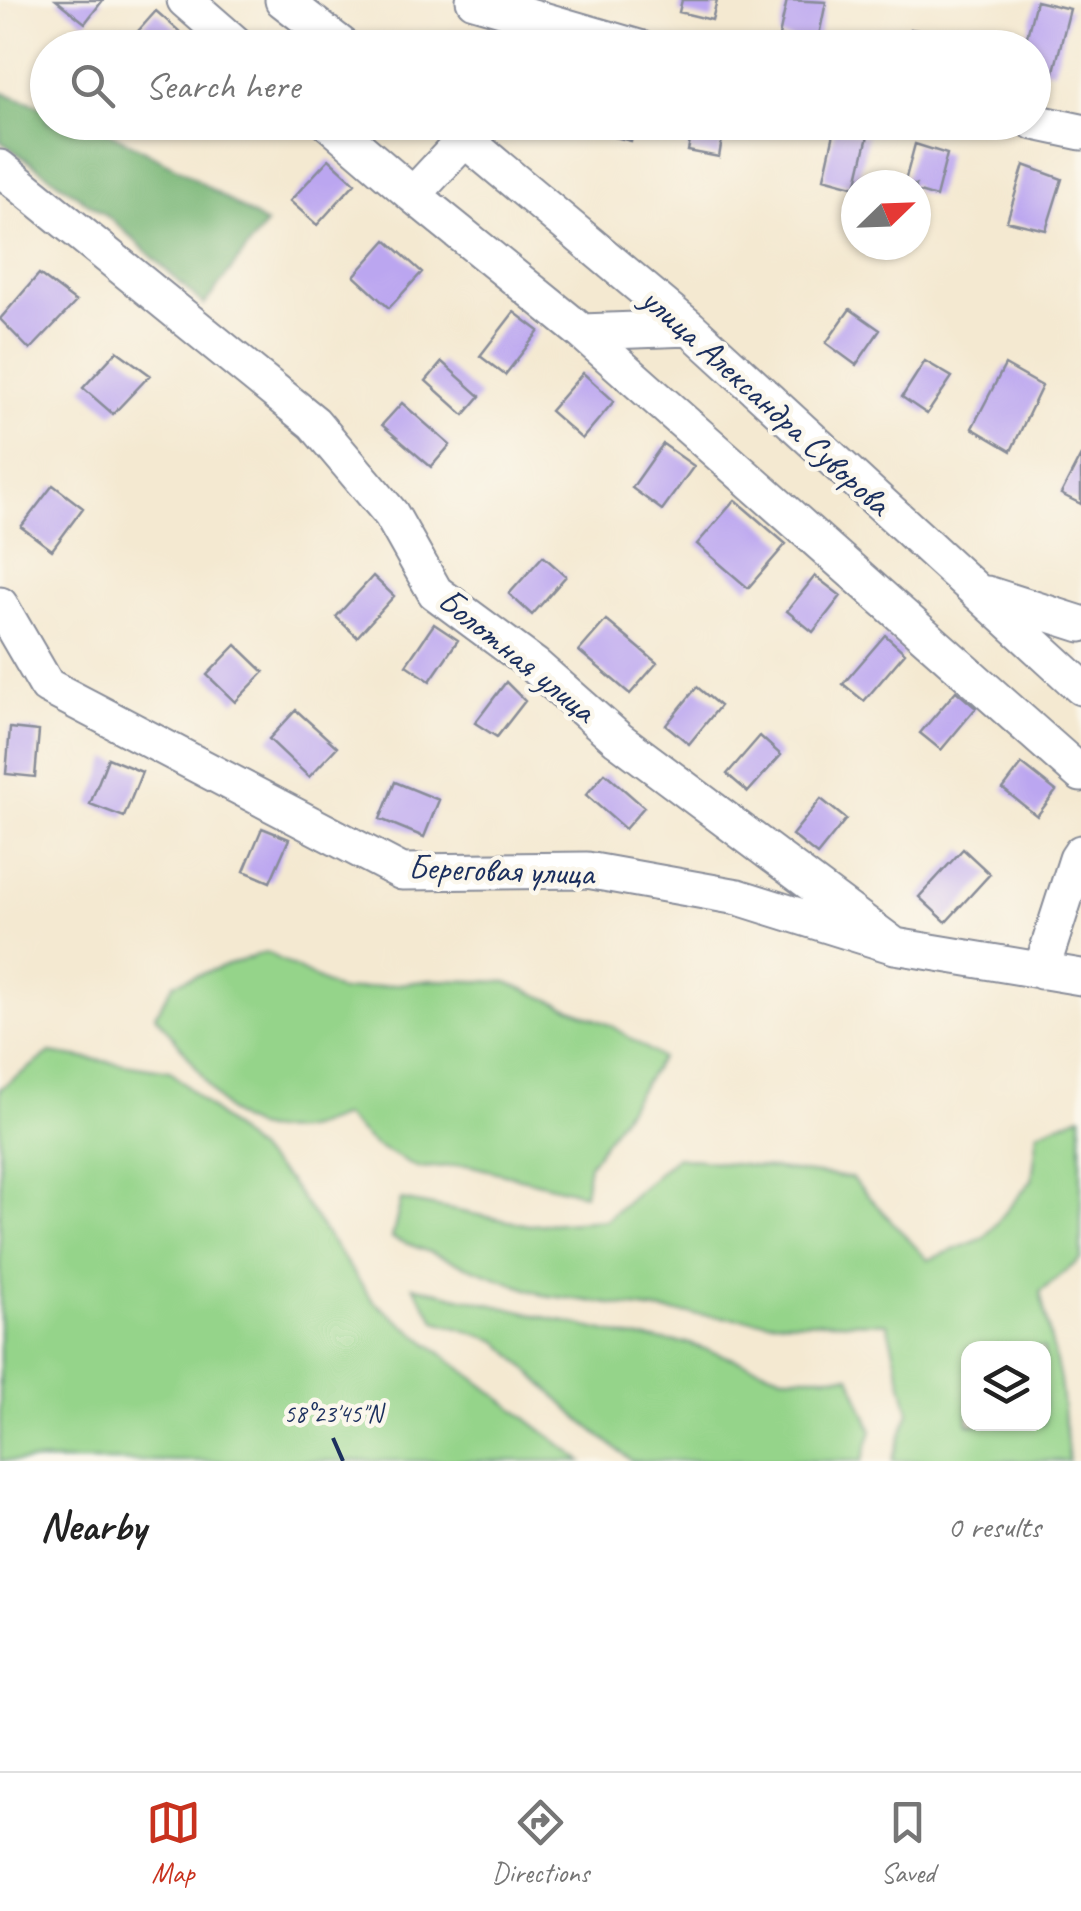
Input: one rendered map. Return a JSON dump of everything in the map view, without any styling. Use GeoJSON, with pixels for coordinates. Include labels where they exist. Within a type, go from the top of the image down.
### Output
{"type":"FeatureCollection","features":[{"type":"Feature","properties":{"kind":"street"},"geometry":{"type":"LineString","coordinates":[[185,0],[219,30]]}},
{"type":"Feature","properties":{"kind":"street"},"geometry":{"type":"LineString","coordinates":[[283,0],[322,30]]}},
{"type":"Feature","properties":{"kind":"street"},"geometry":{"type":"LineString","coordinates":[[474,0],[577,30]]}},
{"type":"Feature","properties":{"kind":"street"},"geometry":{"type":"LineString","coordinates":[[1051,126],[1081,132]]}},
{"type":"Feature","properties":{"kind":"street"},"geometry":{"type":"LineString","coordinates":[[349,140],[582,332],[1081,774]]}},
{"type":"Feature","properties":{"kind":"street"},"geometry":{"type":"LineString","coordinates":[[413,195],[449,140]]}},
{"type":"Feature","properties":{"kind":"street","name":"улица Александра Суворова"},"geometry":{"type":"LineString","coordinates":[[466,140],[690,328],[1081,687]]}},
{"type":"Feature","properties":{"kind":"street","name":"Болотная улица"},"geometry":{"type":"LineString","coordinates":[[0,168],[314,423],[391,514],[435,592],[534,665],[618,739],[895,946]]}},
{"type":"Feature","properties":{"kind":"street"},"geometry":{"type":"LineString","coordinates":[[582,332],[690,328]]}},
{"type":"Feature","properties":{"kind":"street"},"geometry":{"type":"LineString","coordinates":[[972,589],[1081,624]]}},
{"type":"Feature","properties":{"kind":"street"},"geometry":{"type":"LineString","coordinates":[[0,605],[47,686]]}},
{"type":"Feature","properties":{"kind":"street","name":"Береговая улица"},"geometry":{"type":"LineString","coordinates":[[0,659],[402,872],[587,870],[738,896],[895,946],[1081,976]]}},
{"type":"Feature","properties":{"kind":"street"},"geometry":{"type":"LineString","coordinates":[[1040,970],[1081,854]]}},
{"type":"Feature","properties":{"kind":"green space"},"geometry":{"type":"Polygon","coordinates":[[[0,92],[30,102],[30,140],[124,140],[179,169],[266,224],[204,305],[115,222],[0,141],[0,92]]]}},
{"type":"Feature","properties":{"kind":"green space"},"geometry":{"type":"Polygon","coordinates":[[[266,952],[340,991],[432,980],[507,982],[610,1025],[661,1058],[589,1165],[584,1194],[468,1165],[419,1168],[373,1144],[343,1116],[304,1129],[260,1128],[234,1116],[224,1106],[155,1015],[174,983],[266,952]]]}},
{"type":"Feature","properties":{"kind":"green space"},"geometry":{"type":"Polygon","coordinates":[[[50,1053],[170,1071],[289,1181],[373,1301],[582,1461],[0,1461],[0,1089],[50,1053]]]}},
{"type":"Feature","properties":{"kind":"green space"},"geometry":{"type":"Polygon","coordinates":[[[1081,1115],[1081,1259],[1040,1292],[1060,1380],[1069,1461],[892,1461],[909,1412],[887,1323],[766,1321],[543,1295],[392,1238],[401,1200],[529,1225],[606,1220],[676,1157],[851,1178],[928,1260],[984,1238],[1032,1180],[1038,1132],[1081,1115]]]}},
{"type":"Feature","properties":{"kind":"green space"},"geometry":{"type":"Polygon","coordinates":[[[413,1286],[629,1337],[687,1343],[784,1376],[850,1376],[872,1431],[862,1461],[632,1461],[579,1419],[498,1341],[436,1321],[413,1286]]]}},
{"type":"Feature","properties":{"kind":"building"},"geometry":{"type":"Polygon","coordinates":[[[56,0],[103,0],[85,23],[56,0]]]}},
{"type":"Feature","properties":{"kind":"building"},"geometry":{"type":"Polygon","coordinates":[[[682,0],[717,0],[712,20],[679,12],[682,0]]]}},
{"type":"Feature","properties":{"kind":"building"},"geometry":{"type":"Polygon","coordinates":[[[787,0],[826,2],[820,30],[780,30],[787,0]]]}},
{"type":"Feature","properties":{"kind":"building"},"geometry":{"type":"Polygon","coordinates":[[[1036,1],[1070,9],[1054,71],[1051,30],[1029,30],[1036,1]]]}},
{"type":"Feature","properties":{"kind":"building"},"geometry":{"type":"Polygon","coordinates":[[[156,11],[178,30],[139,30],[156,11]]]}},
{"type":"Feature","properties":{"kind":"building"},"geometry":{"type":"Polygon","coordinates":[[[690,140],[722,140],[719,157],[688,151],[690,140]]]}},
{"type":"Feature","properties":{"kind":"building"},"geometry":{"type":"Polygon","coordinates":[[[833,140],[867,140],[860,170],[841,170],[841,183],[824,178],[833,140]]]}},
{"type":"Feature","properties":{"kind":"building"},"geometry":{"type":"Polygon","coordinates":[[[915,144],[947,154],[936,197],[931,196],[931,170],[908,170],[915,144]]]}},
{"type":"Feature","properties":{"kind":"building"},"geometry":{"type":"Polygon","coordinates":[[[329,159],[355,183],[317,225],[290,201],[329,159]]]}},
{"type":"Feature","properties":{"kind":"building"},"geometry":{"type":"Polygon","coordinates":[[[1024,165],[1062,179],[1046,230],[1007,221],[1024,165]]]}},
{"type":"Feature","properties":{"kind":"building"},"geometry":{"type":"Polygon","coordinates":[[[386,240],[422,272],[389,308],[354,276],[386,240]]]}},
{"type":"Feature","properties":{"kind":"building"},"geometry":{"type":"Polygon","coordinates":[[[39,274],[76,302],[30,350],[0,319],[39,274]]]}},
{"type":"Feature","properties":{"kind":"building"},"geometry":{"type":"Polygon","coordinates":[[[850,309],[880,330],[856,365],[826,343],[850,309]]]}},
{"type":"Feature","properties":{"kind":"building"},"geometry":{"type":"Polygon","coordinates":[[[514,312],[539,331],[505,375],[480,356],[514,312]]]}},
{"type":"Feature","properties":{"kind":"building"},"geometry":{"type":"Polygon","coordinates":[[[117,351],[150,375],[113,414],[83,388],[117,351]]]}},
{"type":"Feature","properties":{"kind":"building"},"geometry":{"type":"Polygon","coordinates":[[[925,361],[952,377],[927,414],[902,397],[925,361]]]}},
{"type":"Feature","properties":{"kind":"building"},"geometry":{"type":"Polygon","coordinates":[[[442,362],[480,396],[464,415],[426,381],[442,362]]]}},
{"type":"Feature","properties":{"kind":"building"},"geometry":{"type":"Polygon","coordinates":[[[1005,365],[1042,386],[1011,451],[972,428],[1005,365]]]}},
{"type":"Feature","properties":{"kind":"building"},"geometry":{"type":"Polygon","coordinates":[[[583,373],[614,401],[582,439],[550,411],[583,373]]]}},
{"type":"Feature","properties":{"kind":"building"},"geometry":{"type":"Polygon","coordinates":[[[402,403],[450,445],[431,467],[382,425],[402,403]]]}},
{"type":"Feature","properties":{"kind":"building"},"geometry":{"type":"Polygon","coordinates":[[[663,444],[694,466],[662,510],[632,488],[663,444]]]}},
{"type":"Feature","properties":{"kind":"building"},"geometry":{"type":"Polygon","coordinates":[[[1081,455],[1081,504],[1061,494],[1081,455]]]}},
{"type":"Feature","properties":{"kind":"building"},"geometry":{"type":"Polygon","coordinates":[[[53,485],[83,508],[52,550],[21,527],[53,485]]]}},
{"type":"Feature","properties":{"kind":"building"},"geometry":{"type":"Polygon","coordinates":[[[735,500],[786,544],[748,588],[697,544],[735,500]]]}},
{"type":"Feature","properties":{"kind":"building"},"geometry":{"type":"Polygon","coordinates":[[[543,556],[566,576],[532,615],[509,594],[543,556]]]}},
{"type":"Feature","properties":{"kind":"building"},"geometry":{"type":"Polygon","coordinates":[[[373,576],[394,596],[357,637],[336,617],[373,576]]]}},
{"type":"Feature","properties":{"kind":"building"},"geometry":{"type":"Polygon","coordinates":[[[815,576],[841,596],[813,632],[787,611],[815,576]]]}},
{"type":"Feature","properties":{"kind":"building"},"geometry":{"type":"Polygon","coordinates":[[[606,620],[657,663],[630,694],[579,651],[606,620]]]}},
{"type":"Feature","properties":{"kind":"building"},"geometry":{"type":"Polygon","coordinates":[[[434,624],[458,640],[430,681],[406,665],[434,624]]]}},
{"type":"Feature","properties":{"kind":"building"},"geometry":{"type":"Polygon","coordinates":[[[885,635],[905,653],[864,701],[843,684],[885,635]]]}},
{"type":"Feature","properties":{"kind":"building"},"geometry":{"type":"Polygon","coordinates":[[[236,645],[264,672],[235,702],[207,675],[236,645]]]}},
{"type":"Feature","properties":{"kind":"building"},"geometry":{"type":"Polygon","coordinates":[[[506,682],[525,701],[497,737],[475,723],[506,682]]]}},
{"type":"Feature","properties":{"kind":"building"},"geometry":{"type":"Polygon","coordinates":[[[697,687],[720,706],[689,744],[666,725],[697,687]]]}},
{"type":"Feature","properties":{"kind":"building"},"geometry":{"type":"Polygon","coordinates":[[[956,691],[976,708],[941,750],[920,733],[956,691]]]}},
{"type":"Feature","properties":{"kind":"building"},"geometry":{"type":"Polygon","coordinates":[[[296,710],[337,747],[309,777],[269,739],[296,710]]]}},
{"type":"Feature","properties":{"kind":"building"},"geometry":{"type":"Polygon","coordinates":[[[10,728],[39,731],[35,777],[6,774],[10,728]]]}},
{"type":"Feature","properties":{"kind":"building"},"geometry":{"type":"Polygon","coordinates":[[[760,736],[781,755],[748,792],[727,774],[760,736]]]}},
{"type":"Feature","properties":{"kind":"building"},"geometry":{"type":"Polygon","coordinates":[[[108,758],[142,772],[124,817],[90,804],[108,758]]]}},
{"type":"Feature","properties":{"kind":"building"},"geometry":{"type":"Polygon","coordinates":[[[1022,764],[1056,791],[1037,816],[1003,789],[1022,764]]]}},
{"type":"Feature","properties":{"kind":"building"},"geometry":{"type":"Polygon","coordinates":[[[605,773],[644,807],[625,829],[586,795],[605,773]]]}},
{"type":"Feature","properties":{"kind":"building"},"geometry":{"type":"Polygon","coordinates":[[[395,782],[439,800],[424,837],[380,819],[395,782]]]}},
{"type":"Feature","properties":{"kind":"building"},"geometry":{"type":"Polygon","coordinates":[[[821,799],[846,819],[817,855],[792,835],[821,799]]]}},
{"type":"Feature","properties":{"kind":"building"},"geometry":{"type":"Polygon","coordinates":[[[262,828],[289,839],[270,882],[244,871],[262,828]]]}},
{"type":"Feature","properties":{"kind":"building"},"geometry":{"type":"Polygon","coordinates":[[[963,849],[990,874],[946,922],[919,897],[963,849]]]}}]}
